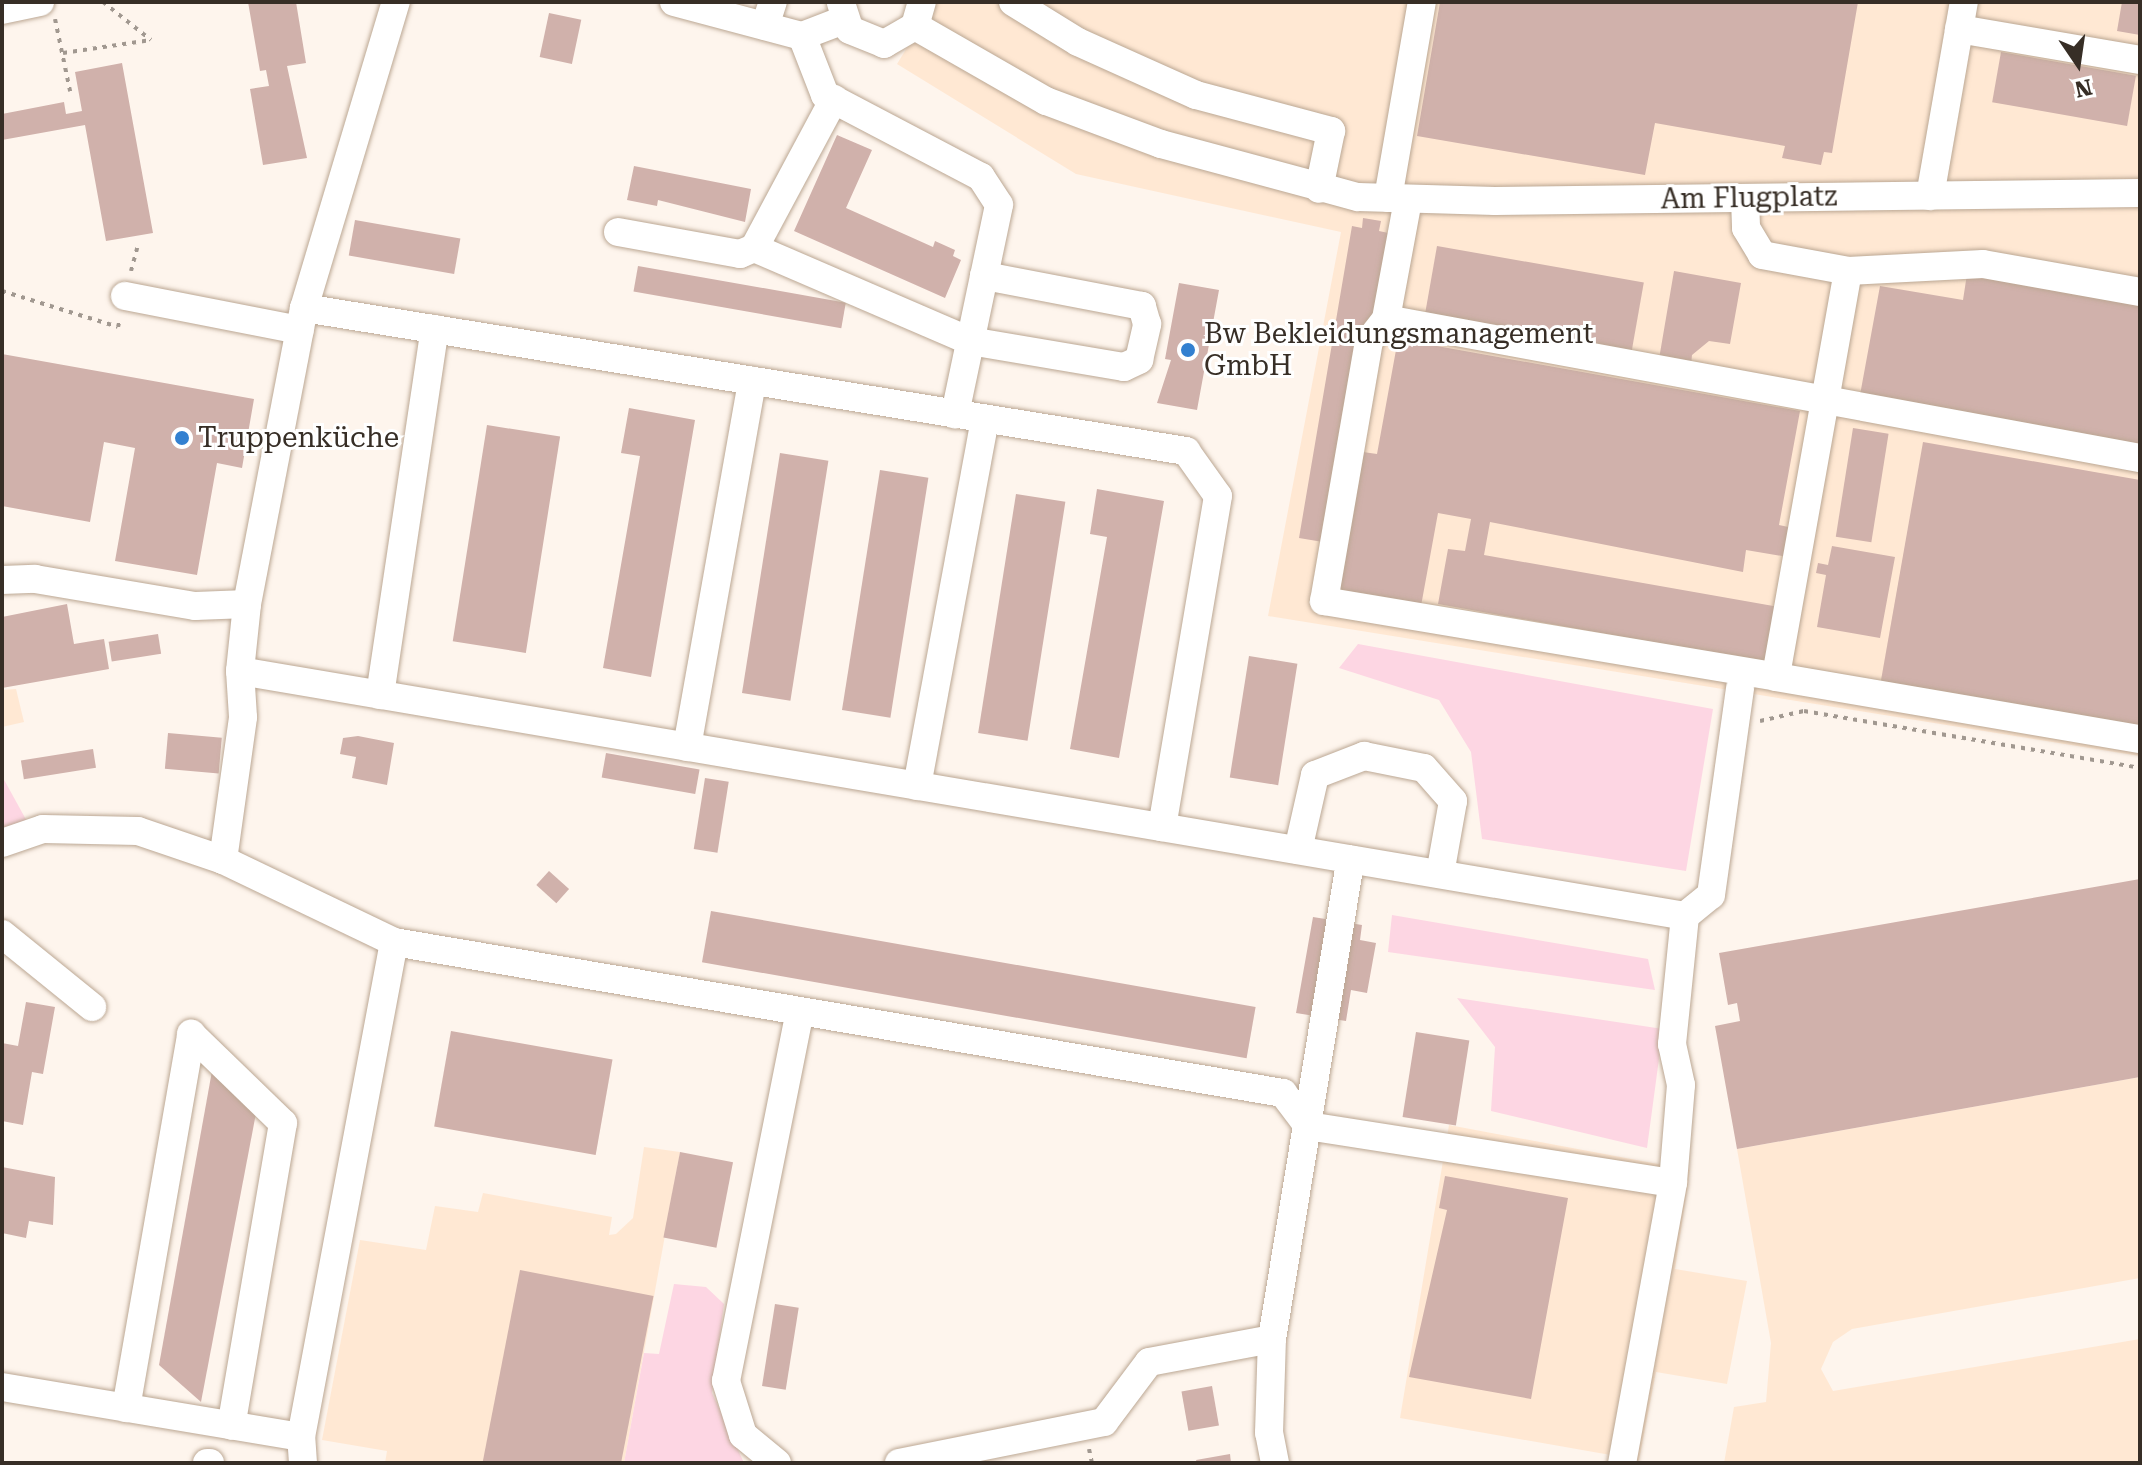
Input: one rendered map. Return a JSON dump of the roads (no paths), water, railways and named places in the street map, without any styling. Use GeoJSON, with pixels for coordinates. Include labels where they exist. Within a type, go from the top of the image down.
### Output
{"type":"FeatureCollection","features":[{"type":"Feature","properties":{"kind":"street"},"geometry":{"type":"LineString","coordinates":[[223,860],[243,717],[240,671],[247,604],[302,319],[396,2]]}},
{"type":"Feature","properties":{"kind":"street"},"geometry":{"type":"LineString","coordinates":[[1013,2],[1078,42],[1196,95],[1331,131],[1319,189]]}},
{"type":"Feature","properties":{"kind":"street"},"geometry":{"type":"LineString","coordinates":[[1422,2],[1386,319],[1369,341],[1324,601],[2140,739]]}},
{"type":"Feature","properties":{"kind":"street"},"geometry":{"type":"LineString","coordinates":[[679,3],[769,14],[802,36],[825,95],[981,177],[999,205],[955,414]]}},
{"type":"Feature","properties":{"kind":"street"},"geometry":{"type":"LineString","coordinates":[[2,10],[47,8]]}},
{"type":"Feature","properties":{"kind":"street"},"geometry":{"type":"LineString","coordinates":[[802,36],[842,11],[860,38],[884,44],[919,14]]}},
{"type":"Feature","properties":{"kind":"street","name":"Am Flugplatz"},"geometry":{"type":"LineString","coordinates":[[919,14],[1046,101],[1161,144],[1319,189],[1358,197],[1745,198],[2140,193]]}},
{"type":"Feature","properties":{"kind":"street"},"geometry":{"type":"LineString","coordinates":[[1930,196],[1962,15],[2140,60]]}},
{"type":"Feature","properties":{"kind":"street"},"geometry":{"type":"LineString","coordinates":[[618,232],[740,254],[754,248],[834,99]]}},
{"type":"Feature","properties":{"kind":"street"},"geometry":{"type":"LineString","coordinates":[[1745,198],[1746,228],[1762,255],[1848,271],[1983,264],[2140,292]]}},
{"type":"Feature","properties":{"kind":"street"},"geometry":{"type":"LineString","coordinates":[[754,248],[970,341],[1124,367],[1139,360],[1147,324],[1142,306],[984,276]]}},
{"type":"Feature","properties":{"kind":"street"},"geometry":{"type":"LineString","coordinates":[[1776,677],[1848,271]]}},
{"type":"Feature","properties":{"kind":"street"},"geometry":{"type":"LineString","coordinates":[[125,296],[302,319],[435,329],[1186,451],[1218,496],[1162,827]]}},
{"type":"Feature","properties":{"kind":"street"},"geometry":{"type":"LineString","coordinates":[[1386,319],[2140,458]]}},
{"type":"Feature","properties":{"kind":"street"},"geometry":{"type":"LineString","coordinates":[[380,695],[435,329]]}},
{"type":"Feature","properties":{"kind":"street"},"geometry":{"type":"LineString","coordinates":[[687,747],[752,381]]}},
{"type":"Feature","properties":{"kind":"street"},"geometry":{"type":"LineString","coordinates":[[917,786],[985,419]]}},
{"type":"Feature","properties":{"kind":"street"},"geometry":{"type":"LineString","coordinates":[[2,580],[35,579],[195,606],[247,604]]}},
{"type":"Feature","properties":{"kind":"street"},"geometry":{"type":"LineString","coordinates":[[240,671],[1685,916]]}},
{"type":"Feature","properties":{"kind":"street"},"geometry":{"type":"LineString","coordinates":[[1622,1463],[1673,1183],[1681,1085],[1672,1044],[1685,916],[1711,895],[1740,688]]}},
{"type":"Feature","properties":{"kind":"street"},"geometry":{"type":"LineString","coordinates":[[1298,850],[1315,775],[1364,756],[1424,768],[1453,801],[1440,874]]}},
{"type":"Feature","properties":{"kind":"street"},"geometry":{"type":"LineString","coordinates":[[2,843],[43,829],[138,831],[223,860],[394,942],[799,1015],[1283,1093],[1308,1126],[1673,1183]]}},
{"type":"Feature","properties":{"kind":"street"},"geometry":{"type":"LineString","coordinates":[[1275,1463],[1269,1433],[1272,1339],[1351,859]]}},
{"type":"Feature","properties":{"kind":"street"},"geometry":{"type":"LineString","coordinates":[[2,934],[92,1007]]}},
{"type":"Feature","properties":{"kind":"street"},"geometry":{"type":"LineString","coordinates":[[2,1387],[231,1426],[302,1450],[394,942]]}},
{"type":"Feature","properties":{"kind":"street"},"geometry":{"type":"LineString","coordinates":[[777,1463],[743,1435],[726,1381],[799,1015]]}},
{"type":"Feature","properties":{"kind":"street"},"geometry":{"type":"LineString","coordinates":[[126,1408],[191,1034],[283,1123],[231,1426]]}},
{"type":"Feature","properties":{"kind":"street"},"geometry":{"type":"LineString","coordinates":[[899,1463],[1104,1422],[1149,1362],[1272,1339]]}},
{"type":"Feature","properties":{"kind":"place","name":"Bw Bekleidungsmanagement GmbH"},"geometry":{"type":"Point","coordinates":[1188,350]}},
{"type":"Feature","properties":{"kind":"place","name":"Truppenküche"},"geometry":{"type":"Point","coordinates":[182,438]}}]}
